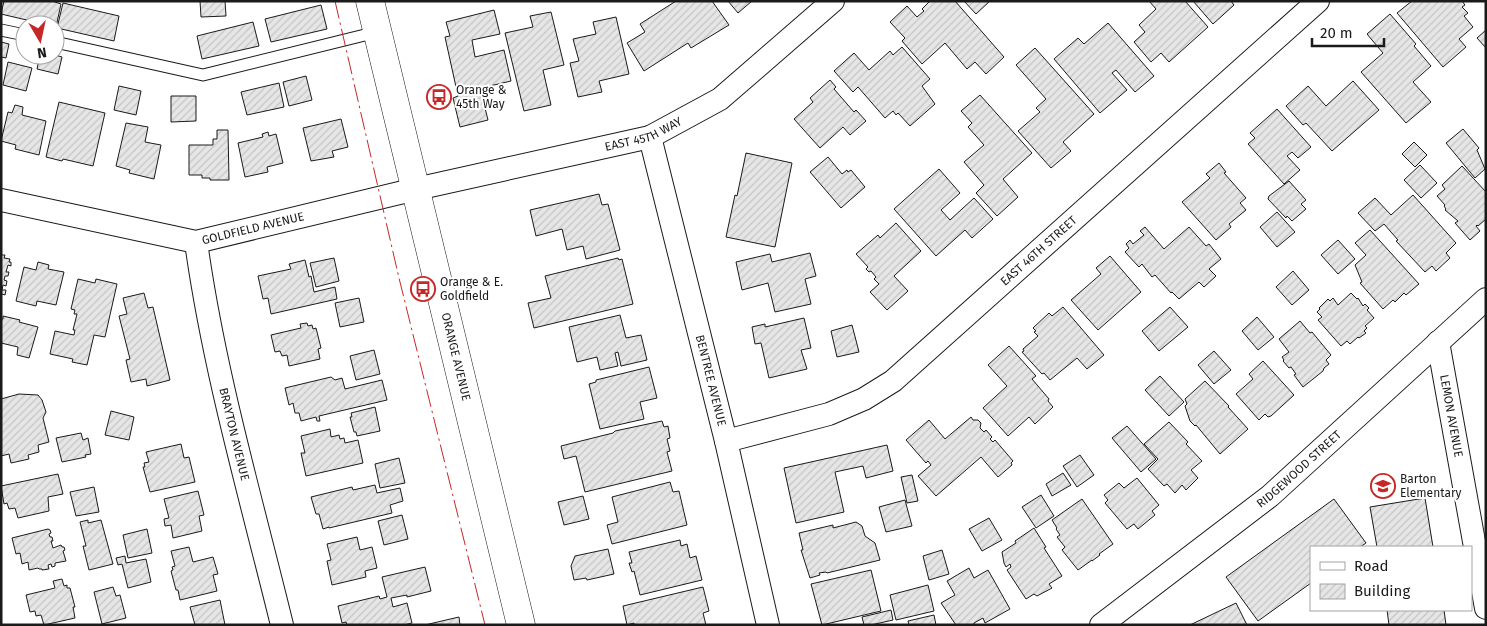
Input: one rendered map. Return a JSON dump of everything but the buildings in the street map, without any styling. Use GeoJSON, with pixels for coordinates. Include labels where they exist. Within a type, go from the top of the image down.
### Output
{"type":"FeatureCollection","features":[{"type":"Feature","properties":{"kind":"street","name":"ORANGE AVENUE"},"geometry":{"type":"LineString","coordinates":[[370,1],[521,625]]}},
{"type":"Feature","properties":{"kind":"street","name":"EAST 45TH WAY"},"geometry":{"type":"LineString","coordinates":[[416,189],[650,137],[720,99],[832,1]]}},
{"type":"Feature","properties":{"kind":"street","name":"EAST 46TH STREET"},"geometry":{"type":"LineString","coordinates":[[726,441],[829,414],[864,399],[894,381],[1318,1]]}},
{"type":"Feature","properties":{"kind":"street","name":"BENTREE AVENUE"},"geometry":{"type":"LineString","coordinates":[[650,137],[726,441],[768,625]]}},
{"type":"Feature","properties":{"kind":"street","name":"GOLDFIELD AVENUE"},"geometry":{"type":"LineString","coordinates":[[1,200],[196,242],[416,189]]}},
{"type":"Feature","properties":{"kind":"street","name":"BRAYTON AVENUE"},"geometry":{"type":"LineString","coordinates":[[196,242],[203,293],[229,411],[282,625]]}},
{"type":"Feature","properties":{"kind":"street","name":"RIDGEWOOD STREET"},"geometry":{"type":"LineString","coordinates":[[1101,625],[1270,496],[1486,299]]}},
{"type":"Feature","properties":{"kind":"street","name":"LEMON AVENUE"},"geometry":{"type":"LineString","coordinates":[[1438,342],[1486,608]]}},
{"type":"Feature","properties":{"kind":"lane"},"geometry":{"type":"LineString","coordinates":[[1,30],[15,33]]}},
{"type":"Feature","properties":{"kind":"lane"},"geometry":{"type":"LineString","coordinates":[[65,44],[203,75],[377,32]]}},
{"type":"Feature","properties":{"kind":"power"},"geometry":{"type":"LineString","coordinates":[[335,1],[399,278],[485,625]]}},
{"type":"Feature","properties":{"kind":"place","name":"Orange & 45th Way"},"geometry":{"type":"Point","coordinates":[439,97]}},
{"type":"Feature","properties":{"kind":"place","name":"Orange & E. Goldfield"},"geometry":{"type":"Point","coordinates":[423,289]}},
{"type":"Feature","properties":{"kind":"place","name":"Barton Elementary"},"geometry":{"type":"Point","coordinates":[1383,486]}}]}
